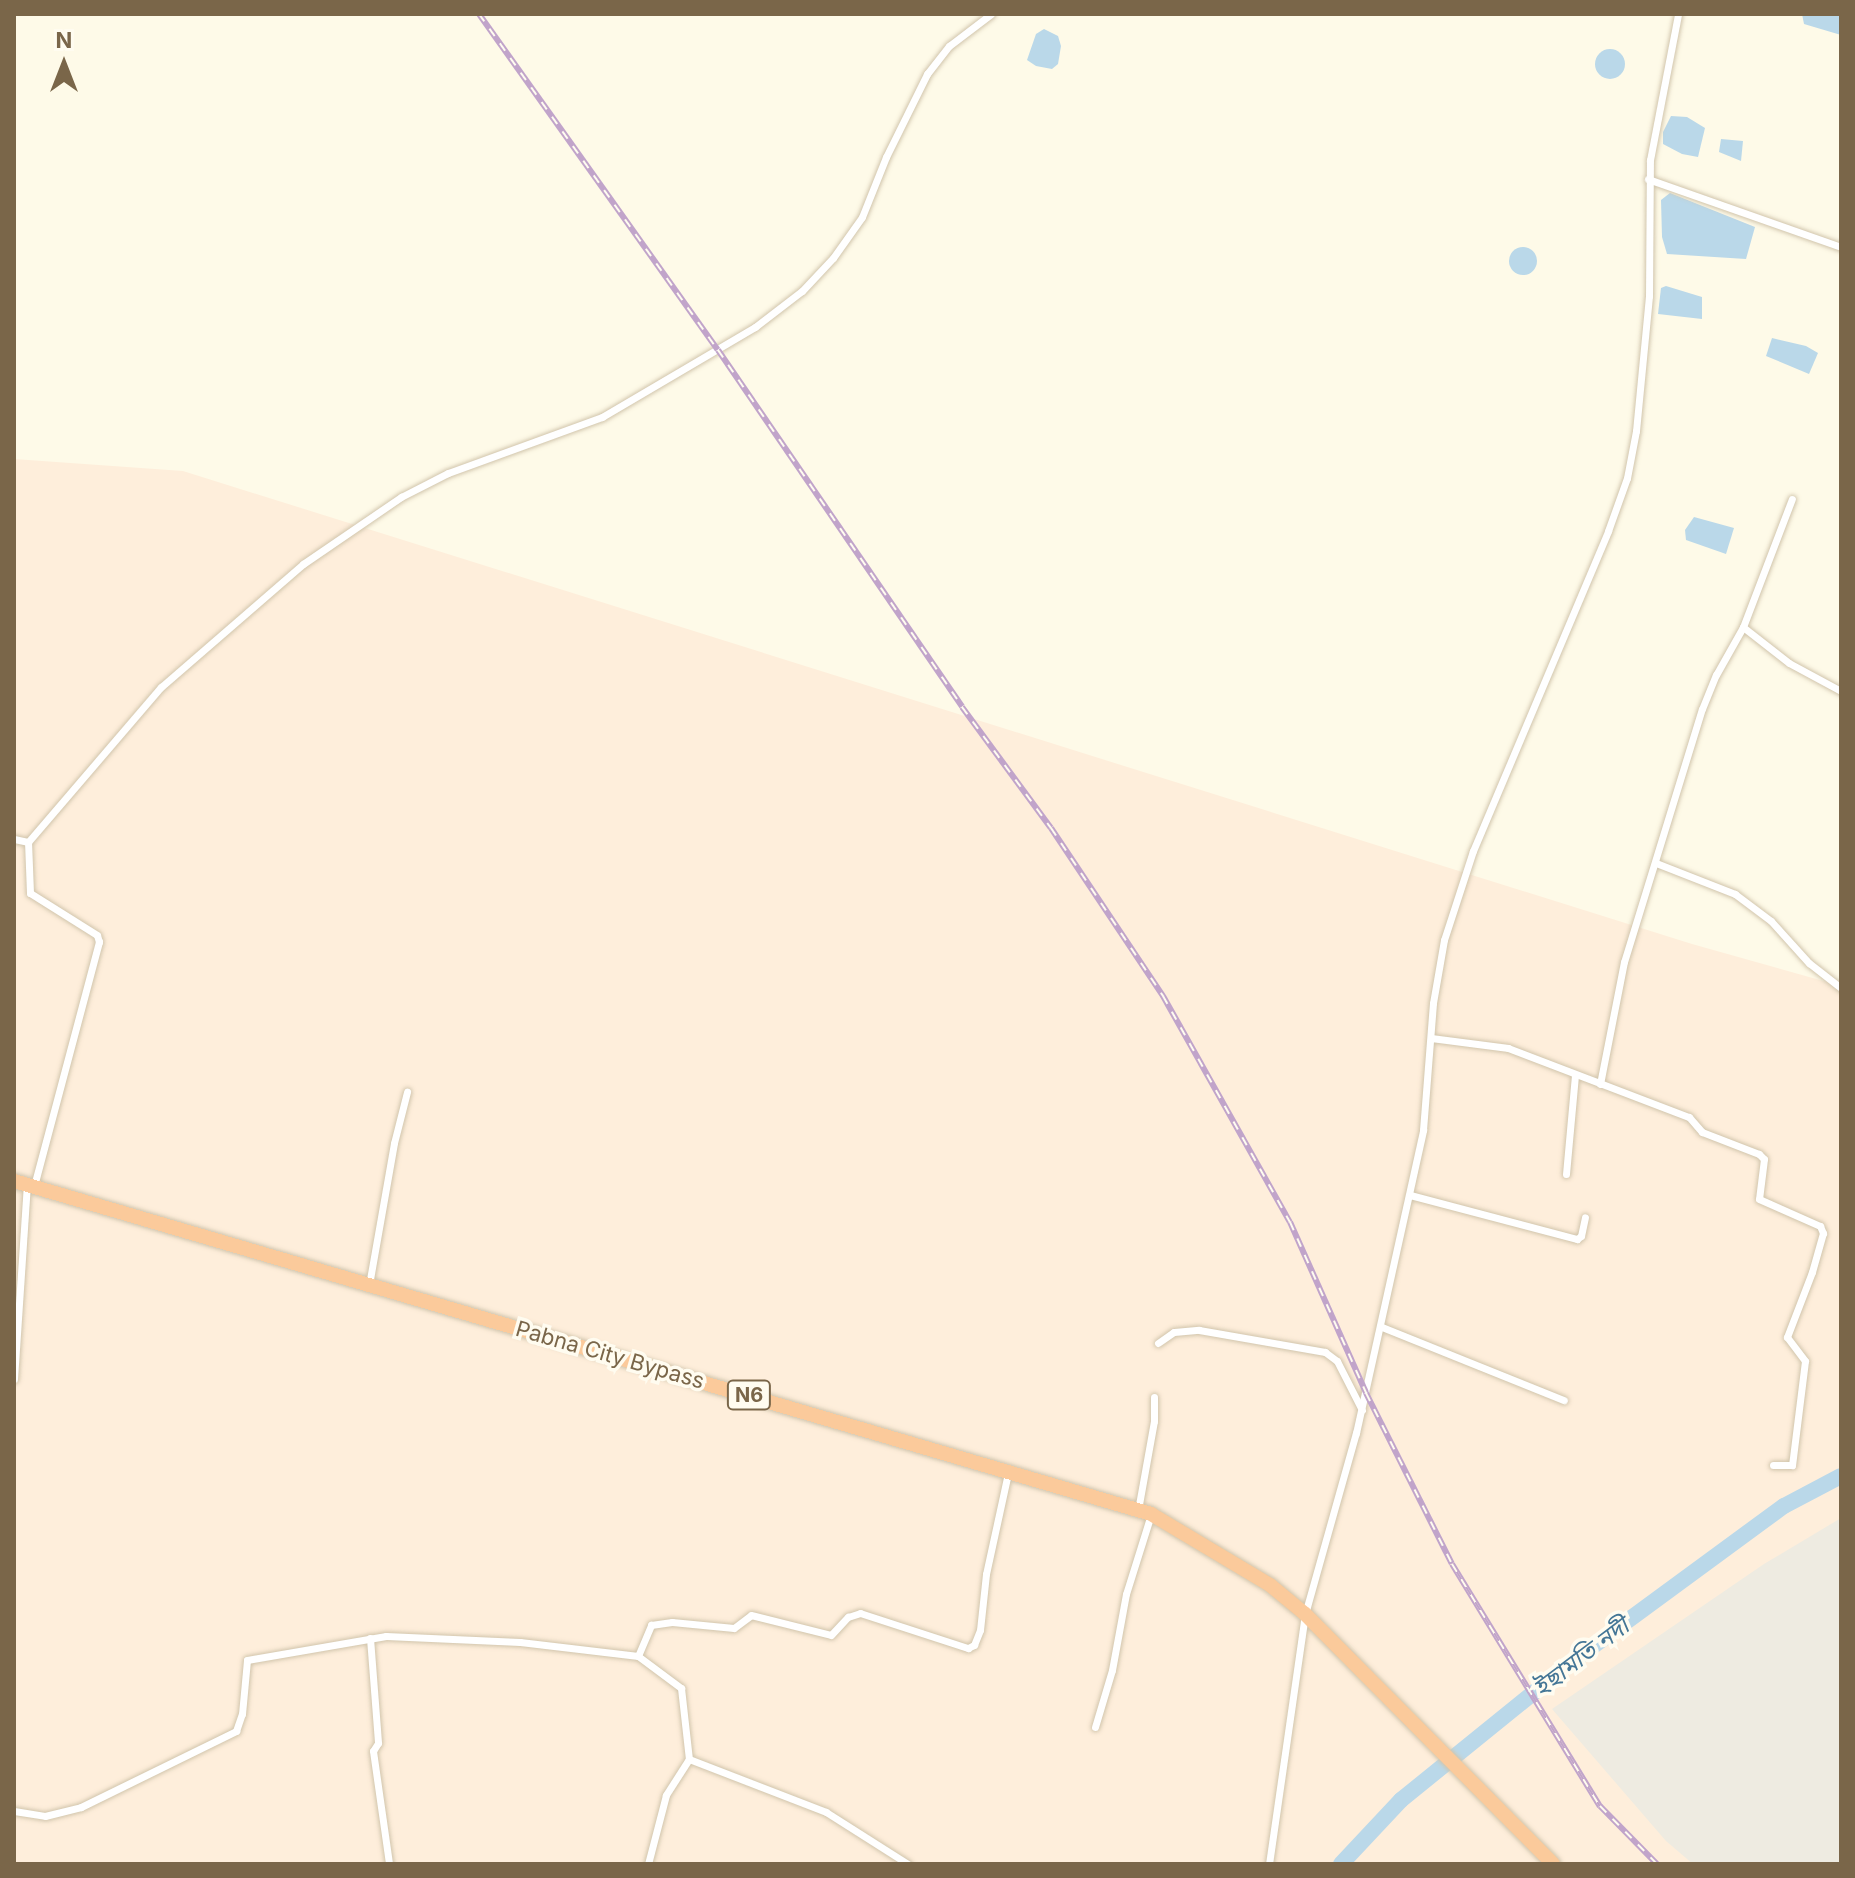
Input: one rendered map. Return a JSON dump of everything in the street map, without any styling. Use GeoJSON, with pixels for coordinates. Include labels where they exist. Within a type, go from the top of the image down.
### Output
{"type":"FeatureCollection","features":[{"type":"Feature","properties":{"kind":"highway","name":"Pabna City Bypass"},"geometry":{"type":"LineString","coordinates":[[25,1184],[1145,1512],[1259,1578],[1305,1614],[1553,1864]]}},
{"type":"Feature","properties":{"kind":"street"},"geometry":{"type":"LineString","coordinates":[[14,1379],[25,1184],[63,1089],[99,942],[97,935],[30,893],[28,842],[161,687],[303,564],[401,497],[436,479],[602,417],[743,335],[802,291],[841,248],[862,217],[886,157],[927,74],[949,46],[991,14]]}},
{"type":"Feature","properties":{"kind":"street"},"geometry":{"type":"LineString","coordinates":[[1269,1864],[1305,1614],[1362,1410],[1423,1130],[1444,940],[1473,851],[1608,531],[1627,478],[1636,431],[1649,296],[1648,179],[1678,14]]}},
{"type":"Feature","properties":{"kind":"street"},"geometry":{"type":"LineString","coordinates":[[1648,179],[1841,247]]}},
{"type":"Feature","properties":{"kind":"street"},"geometry":{"type":"LineString","coordinates":[[1600,1084],[1624,962],[1702,709],[1716,675],[1743,627],[1792,499]]}},
{"type":"Feature","properties":{"kind":"street"},"geometry":{"type":"LineString","coordinates":[[1743,627],[1789,663],[1841,691]]}},
{"type":"Feature","properties":{"kind":"street"},"geometry":{"type":"LineString","coordinates":[[14,839],[28,842]]}},
{"type":"Feature","properties":{"kind":"street"},"geometry":{"type":"LineString","coordinates":[[1656,863],[1735,894],[1771,921],[1809,963],[1841,988]]}},
{"type":"Feature","properties":{"kind":"street"},"geometry":{"type":"LineString","coordinates":[[1431,1038],[1508,1048],[1689,1117],[1702,1132],[1759,1154],[1764,1166],[1759,1199],[1822,1229],[1812,1272],[1787,1337],[1805,1361],[1792,1465],[1773,1465]]}},
{"type":"Feature","properties":{"kind":"street"},"geometry":{"type":"LineString","coordinates":[[1566,1174],[1575,1075]]}},
{"type":"Feature","properties":{"kind":"street"},"geometry":{"type":"LineString","coordinates":[[369,1285],[394,1143],[407,1092]]}},
{"type":"Feature","properties":{"kind":"street"},"geometry":{"type":"LineString","coordinates":[[1410,1195],[1577,1239],[1581,1236],[1585,1217]]}},
{"type":"Feature","properties":{"kind":"street"},"geometry":{"type":"LineString","coordinates":[[1382,1327],[1564,1400]]}},
{"type":"Feature","properties":{"kind":"street"},"geometry":{"type":"LineString","coordinates":[[1158,1343],[1174,1332],[1199,1330],[1325,1352],[1337,1361],[1362,1410]]}},
{"type":"Feature","properties":{"kind":"street"},"geometry":{"type":"LineString","coordinates":[[1095,1727],[1112,1670],[1145,1512],[1154,1397]]}},
{"type":"Feature","properties":{"kind":"street"},"geometry":{"type":"LineString","coordinates":[[638,1656],[651,1625],[672,1622],[736,1628],[751,1615],[831,1635],[848,1617],[860,1613],[968,1648],[974,1645],[980,1630],[986,1574],[1008,1471]]}},
{"type":"Feature","properties":{"kind":"street"},"geometry":{"type":"LineString","coordinates":[[14,1811],[45,1816],[81,1807],[236,1731],[242,1714],[247,1660],[370,1638],[412,1636],[520,1642],[638,1656],[681,1688],[689,1759],[666,1795],[648,1864]]}},
{"type":"Feature","properties":{"kind":"street"},"geometry":{"type":"LineString","coordinates":[[370,1638],[378,1743],[373,1751],[389,1864]]}},
{"type":"Feature","properties":{"kind":"street"},"geometry":{"type":"LineString","coordinates":[[689,1759],[826,1812],[908,1864]]}},
{"type":"Feature","properties":{"kind":"shaded area"},"geometry":{"type":"Polygon","coordinates":[[[14,459],[183,471],[1692,944],[1841,986],[1841,1864],[14,1864],[14,459]]]}},
{"type":"Feature","properties":{"kind":"shaded area"},"geometry":{"type":"Polygon","coordinates":[[[1841,1518],[1841,1864],[1693,1864],[1666,1841],[1552,1709],[1764,1564],[1841,1518]]]}},
{"type":"Feature","properties":{"kind":"water"},"geometry":{"type":"Polygon","coordinates":[[[1802,14],[1841,14],[1841,35],[1804,24],[1802,14]]]}},
{"type":"Feature","properties":{"kind":"water"},"geometry":{"type":"Polygon","coordinates":[[[1044,29],[1058,36],[1061,46],[1058,64],[1052,69],[1036,66],[1027,60],[1036,34],[1044,29]]]}},
{"type":"Feature","properties":{"kind":"water"},"geometry":{"type":"Polygon","coordinates":[[[1610,49],[1621,53],[1625,64],[1621,75],[1610,79],[1599,75],[1595,64],[1599,53],[1610,49]]]}},
{"type":"Feature","properties":{"kind":"water"},"geometry":{"type":"Polygon","coordinates":[[[1671,116],[1687,117],[1705,128],[1698,157],[1682,154],[1663,144],[1663,132],[1671,116]]]}},
{"type":"Feature","properties":{"kind":"water"},"geometry":{"type":"Polygon","coordinates":[[[1721,139],[1743,141],[1741,161],[1719,152],[1721,139]]]}},
{"type":"Feature","properties":{"kind":"water"},"geometry":{"type":"Polygon","coordinates":[[[1670,193],[1755,227],[1746,259],[1667,254],[1662,237],[1661,200],[1670,193]]]}},
{"type":"Feature","properties":{"kind":"water"},"geometry":{"type":"Polygon","coordinates":[[[1523,247],[1533,251],[1537,261],[1533,271],[1523,275],[1513,271],[1509,261],[1513,251],[1523,247]]]}},
{"type":"Feature","properties":{"kind":"water"},"geometry":{"type":"Polygon","coordinates":[[[1666,286],[1702,297],[1702,319],[1658,314],[1661,288],[1666,286]]]}},
{"type":"Feature","properties":{"kind":"water"},"geometry":{"type":"Polygon","coordinates":[[[1772,338],[1806,346],[1818,353],[1809,374],[1766,356],[1772,338]]]}},
{"type":"Feature","properties":{"kind":"water"},"geometry":{"type":"Polygon","coordinates":[[[1694,517],[1734,528],[1726,554],[1686,540],[1685,530],[1694,517]]]}},
{"type":"Feature","properties":{"kind":"waterway","name":"ইছামতি নদী"},"geometry":{"type":"LineString","coordinates":[[1341,1864],[1401,1800],[1570,1663],[1784,1506],[1841,1476]]}},
{"type":"Feature","properties":{"kind":"railway"},"geometry":{"type":"LineString","coordinates":[[479,14],[718,350],[962,707],[1051,828],[1163,996],[1290,1222],[1366,1393],[1452,1564],[1600,1806],[1657,1864]]}}]}
